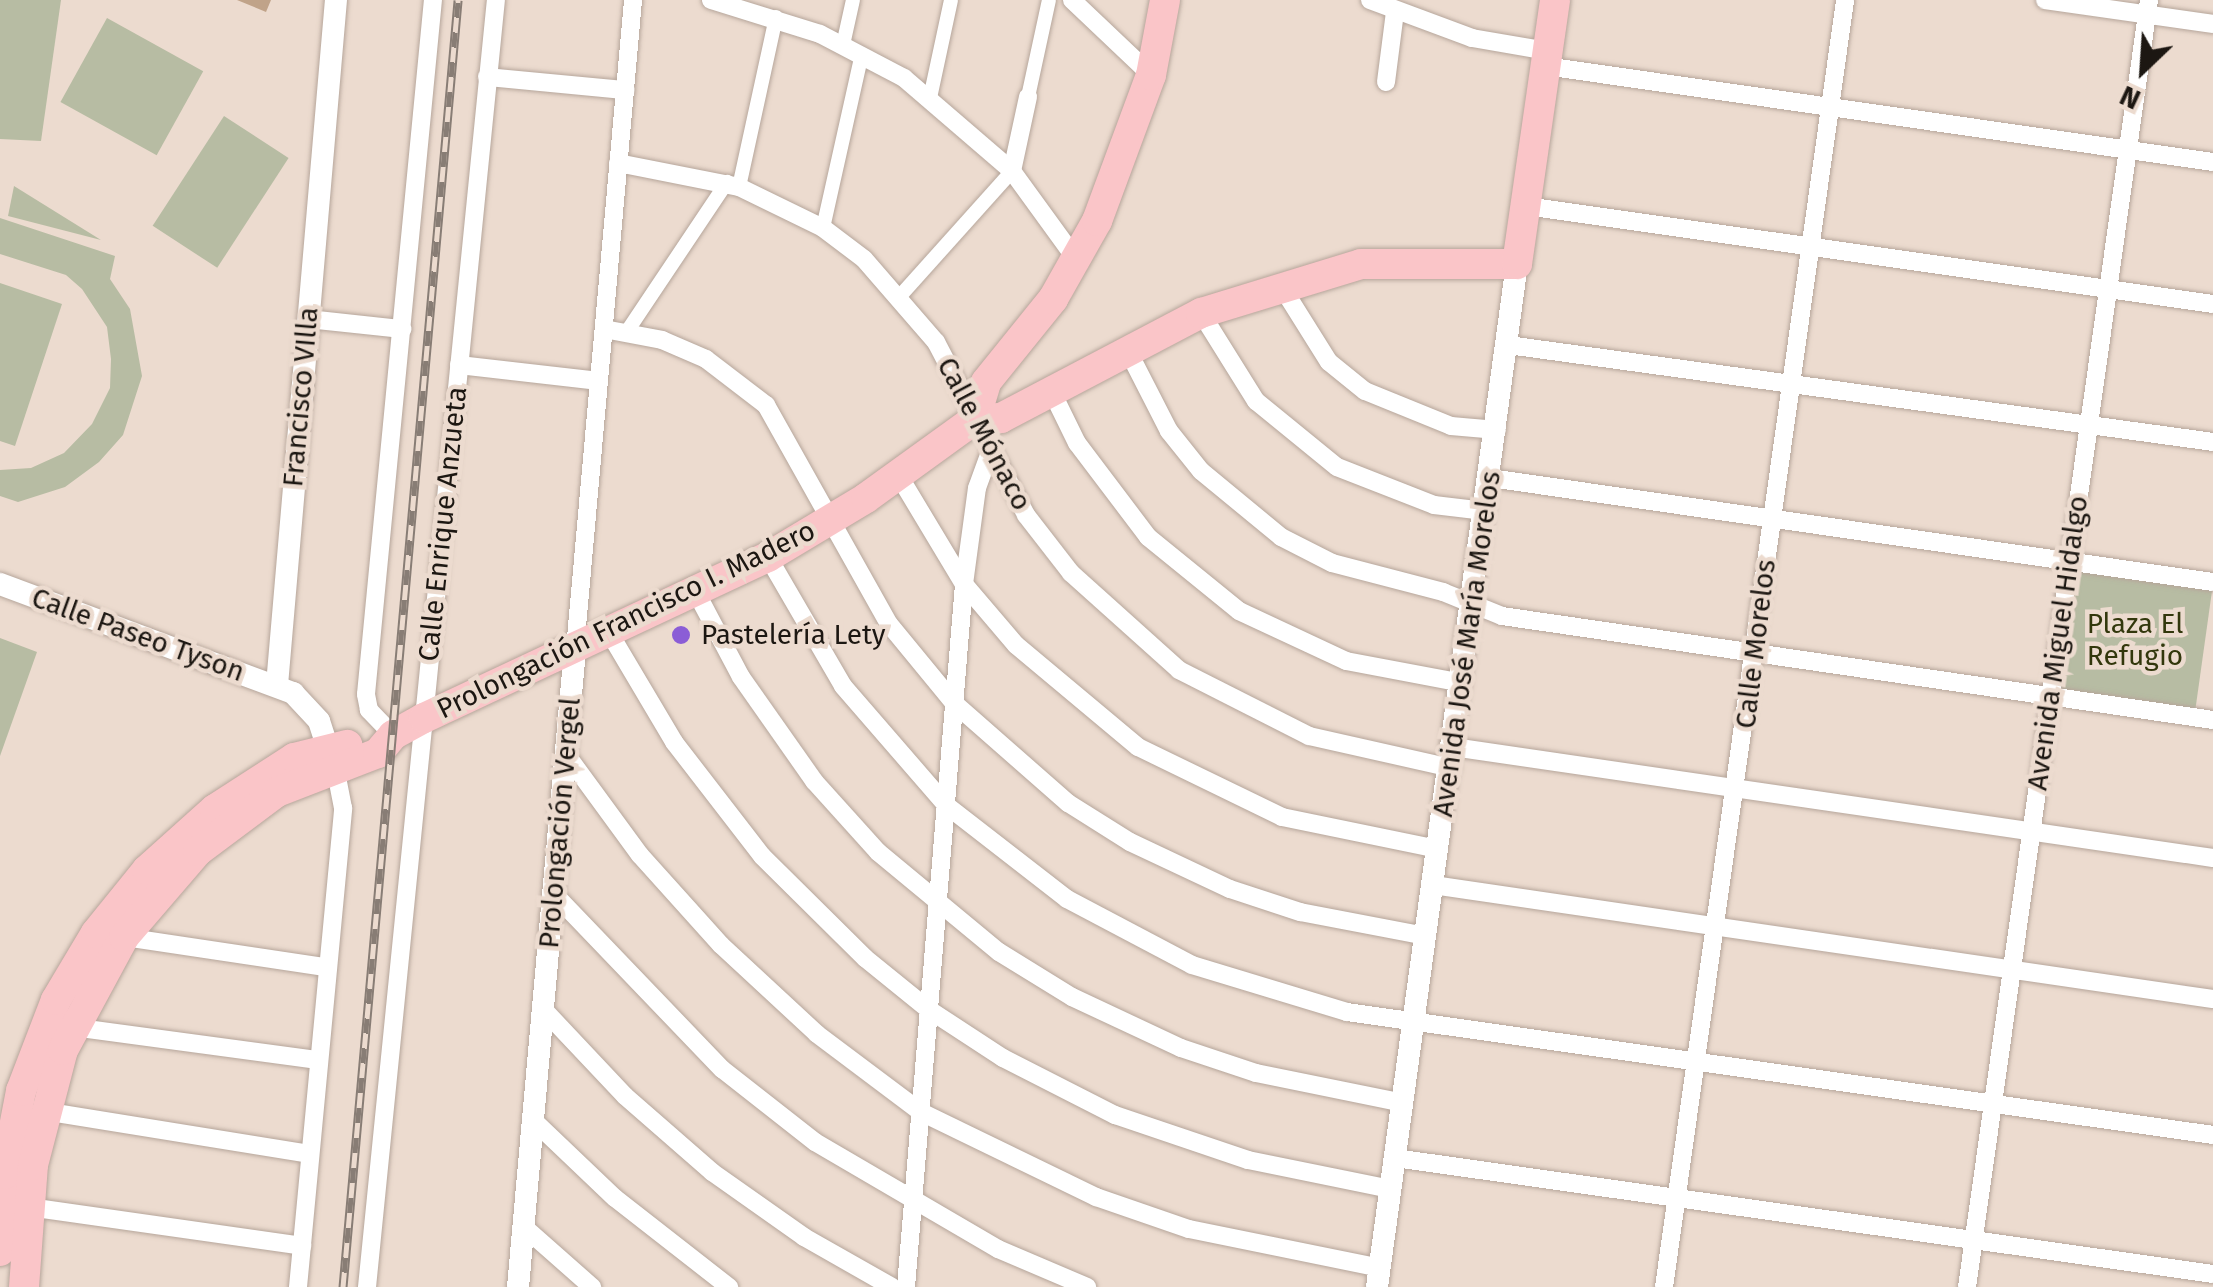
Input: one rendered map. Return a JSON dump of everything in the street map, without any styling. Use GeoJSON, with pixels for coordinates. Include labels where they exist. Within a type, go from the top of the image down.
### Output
{"type":"FeatureCollection","features":[{"type":"Feature","properties":{"kind":"main road"},"geometry":{"type":"LineString","coordinates":[[976,419],[986,382],[1076,259],[1128,148],[1151,74],[1166,0]]}},
{"type":"Feature","properties":{"kind":"main road","name":"Avenida José María Morelos"},"geometry":{"type":"LineString","coordinates":[[1517,264],[1555,0]]}},
{"type":"Feature","properties":{"kind":"main road","name":"Prolongación Francisco I. Madero"},"geometry":{"type":"LineString","coordinates":[[0,1251],[5,1174],[22,1091],[56,1000],[96,933],[146,870],[214,809],[294,758],[333,762],[378,753],[393,735],[424,718],[610,634],[768,556],[899,476],[976,419],[1001,418],[1200,313],[1280,284],[1361,264],[1517,264]]}},
{"type":"Feature","properties":{"kind":"main road"},"geometry":{"type":"LineString","coordinates":[[1004,360],[1046,393]]}},
{"type":"Feature","properties":{"kind":"main road","name":"Prolongación Francisco I. Madero"},"geometry":{"type":"LineString","coordinates":[[24,1287],[28,1208],[44,1112],[73,1027],[124,936],[174,875],[248,809],[333,762]]}},
{"type":"Feature","properties":{"kind":"street","name":"Francisco VIlla"},"geometry":{"type":"LineString","coordinates":[[277,685],[336,0]]}},
{"type":"Feature","properties":{"kind":"street"},"geometry":{"type":"LineString","coordinates":[[393,735],[369,710],[366,694],[433,0]]}},
{"type":"Feature","properties":{"kind":"street","name":"Calle Enrique Anzueta"},"geometry":{"type":"LineString","coordinates":[[367,1287],[496,0]]}},
{"type":"Feature","properties":{"kind":"street","name":"Prolongación Vergel"},"geometry":{"type":"LineString","coordinates":[[518,1287],[556,896],[633,0]]}},
{"type":"Feature","properties":{"kind":"street"},"geometry":{"type":"LineString","coordinates":[[710,0],[755,6],[843,45],[930,98],[1012,171],[1076,259]]}},
{"type":"Feature","properties":{"kind":"street"},"geometry":{"type":"LineString","coordinates":[[843,45],[853,0]]}},
{"type":"Feature","properties":{"kind":"street"},"geometry":{"type":"LineString","coordinates":[[930,98],[951,0]]}},
{"type":"Feature","properties":{"kind":"street"},"geometry":{"type":"LineString","coordinates":[[900,296],[1012,171],[1048,0]]}},
{"type":"Feature","properties":{"kind":"street"},"geometry":{"type":"LineString","coordinates":[[1072,0],[1151,74]]}},
{"type":"Feature","properties":{"kind":"street"},"geometry":{"type":"LineString","coordinates":[[1370,0],[1472,38],[1546,58],[1827,108],[2213,162]]}},
{"type":"Feature","properties":{"kind":"street","name":"Calle Morelos"},"geometry":{"type":"LineString","coordinates":[[1664,1287],[1738,790],[1808,245],[1845,0]]}},
{"type":"Feature","properties":{"kind":"street"},"geometry":{"type":"LineString","coordinates":[[2045,0],[2148,7],[2213,24]]}},
{"type":"Feature","properties":{"kind":"street","name":"Avenida Miguel Hidalgo"},"geometry":{"type":"LineString","coordinates":[[1967,1287],[2148,7]]}},
{"type":"Feature","properties":{"kind":"street"},"geometry":{"type":"LineString","coordinates":[[1386,82],[1395,12]]}},
{"type":"Feature","properties":{"kind":"street"},"geometry":{"type":"LineString","coordinates":[[626,334],[733,184],[776,17]]}},
{"type":"Feature","properties":{"kind":"street"},"geometry":{"type":"LineString","coordinates":[[823,228],[862,54]]}},
{"type":"Feature","properties":{"kind":"street"},"geometry":{"type":"LineString","coordinates":[[488,77],[625,90]]}},
{"type":"Feature","properties":{"kind":"street","name":"Calle Mónaco"},"geometry":{"type":"LineString","coordinates":[[618,163],[733,184],[823,228],[900,296],[944,356],[990,452],[1070,573],[1179,670],[1309,736],[1452,758],[1738,790],[2213,858]]}},
{"type":"Feature","properties":{"kind":"street"},"geometry":{"type":"LineString","coordinates":[[1526,206],[2213,304]]}},
{"type":"Feature","properties":{"kind":"street","name":"Avenida José María Morelos"},"geometry":{"type":"LineString","coordinates":[[1379,1277],[1517,264]]}},
{"type":"Feature","properties":{"kind":"street"},"geometry":{"type":"LineString","coordinates":[[1280,284],[1320,350],[1366,391],[1436,422],[1497,430]]}},
{"type":"Feature","properties":{"kind":"street"},"geometry":{"type":"LineString","coordinates":[[1200,313],[1256,401],[1308,447],[1384,489],[1486,511]]}},
{"type":"Feature","properties":{"kind":"street"},"geometry":{"type":"LineString","coordinates":[[308,319],[402,329]]}},
{"type":"Feature","properties":{"kind":"street"},"geometry":{"type":"LineString","coordinates":[[604,330],[706,358],[766,405],[794,444],[828,522],[890,624],[954,703],[1068,802],[1176,866],[1300,912],[1426,936]]}},
{"type":"Feature","properties":{"kind":"street"},"geometry":{"type":"LineString","coordinates":[[1508,345],[2213,442]]}},
{"type":"Feature","properties":{"kind":"street"},"geometry":{"type":"LineString","coordinates":[[1127,349],[1170,431],[1240,508],[1332,563],[1502,616],[2213,720]]}},
{"type":"Feature","properties":{"kind":"street"},"geometry":{"type":"LineString","coordinates":[[459,365],[599,380]]}},
{"type":"Feature","properties":{"kind":"street"},"geometry":{"type":"LineString","coordinates":[[1046,393],[1110,492],[1191,577],[1274,630],[1346,661],[1462,683]]}},
{"type":"Feature","properties":{"kind":"street"},"geometry":{"type":"LineString","coordinates":[[906,1287],[964,584],[977,488],[990,452]]}},
{"type":"Feature","properties":{"kind":"street"},"geometry":{"type":"LineString","coordinates":[[899,476],[964,584],[1074,700],[1208,786],[1297,821],[1438,849]]}},
{"type":"Feature","properties":{"kind":"street"},"geometry":{"type":"LineString","coordinates":[[1490,478],[2213,582]]}},
{"type":"Feature","properties":{"kind":"street"},"geometry":{"type":"LineString","coordinates":[[768,556],[843,686],[946,805],[1066,899],[1192,965],[1272,993],[1414,1022],[2213,1135]]}},
{"type":"Feature","properties":{"kind":"street","name":"Calle Paseo Tyson"},"geometry":{"type":"LineString","coordinates":[[0,584],[277,685]]}},
{"type":"Feature","properties":{"kind":"street"},"geometry":{"type":"LineString","coordinates":[[696,592],[741,677],[802,766],[878,852],[937,904],[1072,997],[1146,1033],[1256,1073],[1403,1103]]}},
{"type":"Feature","properties":{"kind":"street"},"geometry":{"type":"LineString","coordinates":[[610,634],[674,742],[762,856],[864,958],[928,1009],[1003,1058],[1116,1115],[1248,1160],[1391,1188]]}},
{"type":"Feature","properties":{"kind":"street"},"geometry":{"type":"LineString","coordinates":[[277,685],[309,706],[333,762],[344,808],[325,968],[298,1287]]}},
{"type":"Feature","properties":{"kind":"street"},"geometry":{"type":"LineString","coordinates":[[566,754],[640,855],[721,945],[817,1034],[920,1112],[1006,1158],[1152,1216],[1379,1277]]}},
{"type":"Feature","properties":{"kind":"street"},"geometry":{"type":"LineString","coordinates":[[1433,886],[2213,999]]}},
{"type":"Feature","properties":{"kind":"street"},"geometry":{"type":"LineString","coordinates":[[556,896],[722,1068],[815,1142],[913,1203],[1087,1287]]}},
{"type":"Feature","properties":{"kind":"street"},"geometry":{"type":"LineString","coordinates":[[124,936],[325,968]]}},
{"type":"Feature","properties":{"kind":"street"},"geometry":{"type":"LineString","coordinates":[[544,1010],[625,1096],[712,1172],[804,1238],[892,1287]]}},
{"type":"Feature","properties":{"kind":"street"},"geometry":{"type":"LineString","coordinates":[[73,1027],[318,1060]]}},
{"type":"Feature","properties":{"kind":"street"},"geometry":{"type":"LineString","coordinates":[[44,1112],[310,1154]]}},
{"type":"Feature","properties":{"kind":"street"},"geometry":{"type":"LineString","coordinates":[[533,1120],[615,1198],[729,1287]]}},
{"type":"Feature","properties":{"kind":"street"},"geometry":{"type":"LineString","coordinates":[[1395,1158],[2213,1274]]}},
{"type":"Feature","properties":{"kind":"street"},"geometry":{"type":"LineString","coordinates":[[28,1208],[302,1246]]}},
{"type":"Feature","properties":{"kind":"street"},"geometry":{"type":"LineString","coordinates":[[524,1227],[592,1287]]}},
{"type":"Feature","properties":{"kind":"green space"},"geometry":{"type":"Polygon","coordinates":[[[0,0],[61,0],[41,141],[0,139],[0,0]]]}},
{"type":"Feature","properties":{"kind":"green space"},"geometry":{"type":"Polygon","coordinates":[[[107,18],[203,71],[157,155],[60,102],[107,18]]]}},
{"type":"Feature","properties":{"kind":"green space"},"geometry":{"type":"Polygon","coordinates":[[[224,116],[289,158],[217,268],[153,226],[224,116]]]}},
{"type":"Feature","properties":{"kind":"green space"},"geometry":{"type":"Polygon","coordinates":[[[14,186],[101,240],[8,216],[14,186]]]}},
{"type":"Feature","properties":{"kind":"green space"},"geometry":{"type":"Polygon","coordinates":[[[0,218],[115,256],[110,279],[130,309],[142,376],[123,435],[99,462],[65,487],[18,502],[0,496],[0,470],[31,468],[64,453],[92,424],[110,388],[111,359],[107,327],[82,289],[66,275],[0,254],[0,218]]]}},
{"type":"Feature","properties":{"kind":"green space"},"geometry":{"type":"Polygon","coordinates":[[[0,283],[62,304],[15,446],[0,441],[0,283]]]}},
{"type":"Feature","properties":{"kind":"green space","name":"Plaza El Refugio"},"geometry":{"type":"Polygon","coordinates":[[[2073,567],[2213,587],[2195,712],[2055,693],[2073,567]]]}},
{"type":"Feature","properties":{"kind":"green space"},"geometry":{"type":"Polygon","coordinates":[[[0,638],[37,652],[0,756],[0,638]]]}},
{"type":"Feature","properties":{"kind":"building"},"geometry":{"type":"Polygon","coordinates":[[[237,0],[271,0],[266,12],[237,0]]]}},
{"type":"Feature","properties":{"kind":"railway"},"geometry":{"type":"LineString","coordinates":[[343,1287],[458,0]]}},
{"type":"Feature","properties":{"kind":"place","name":"Pastelería Lety"},"geometry":{"type":"Point","coordinates":[681,635]}}]}
